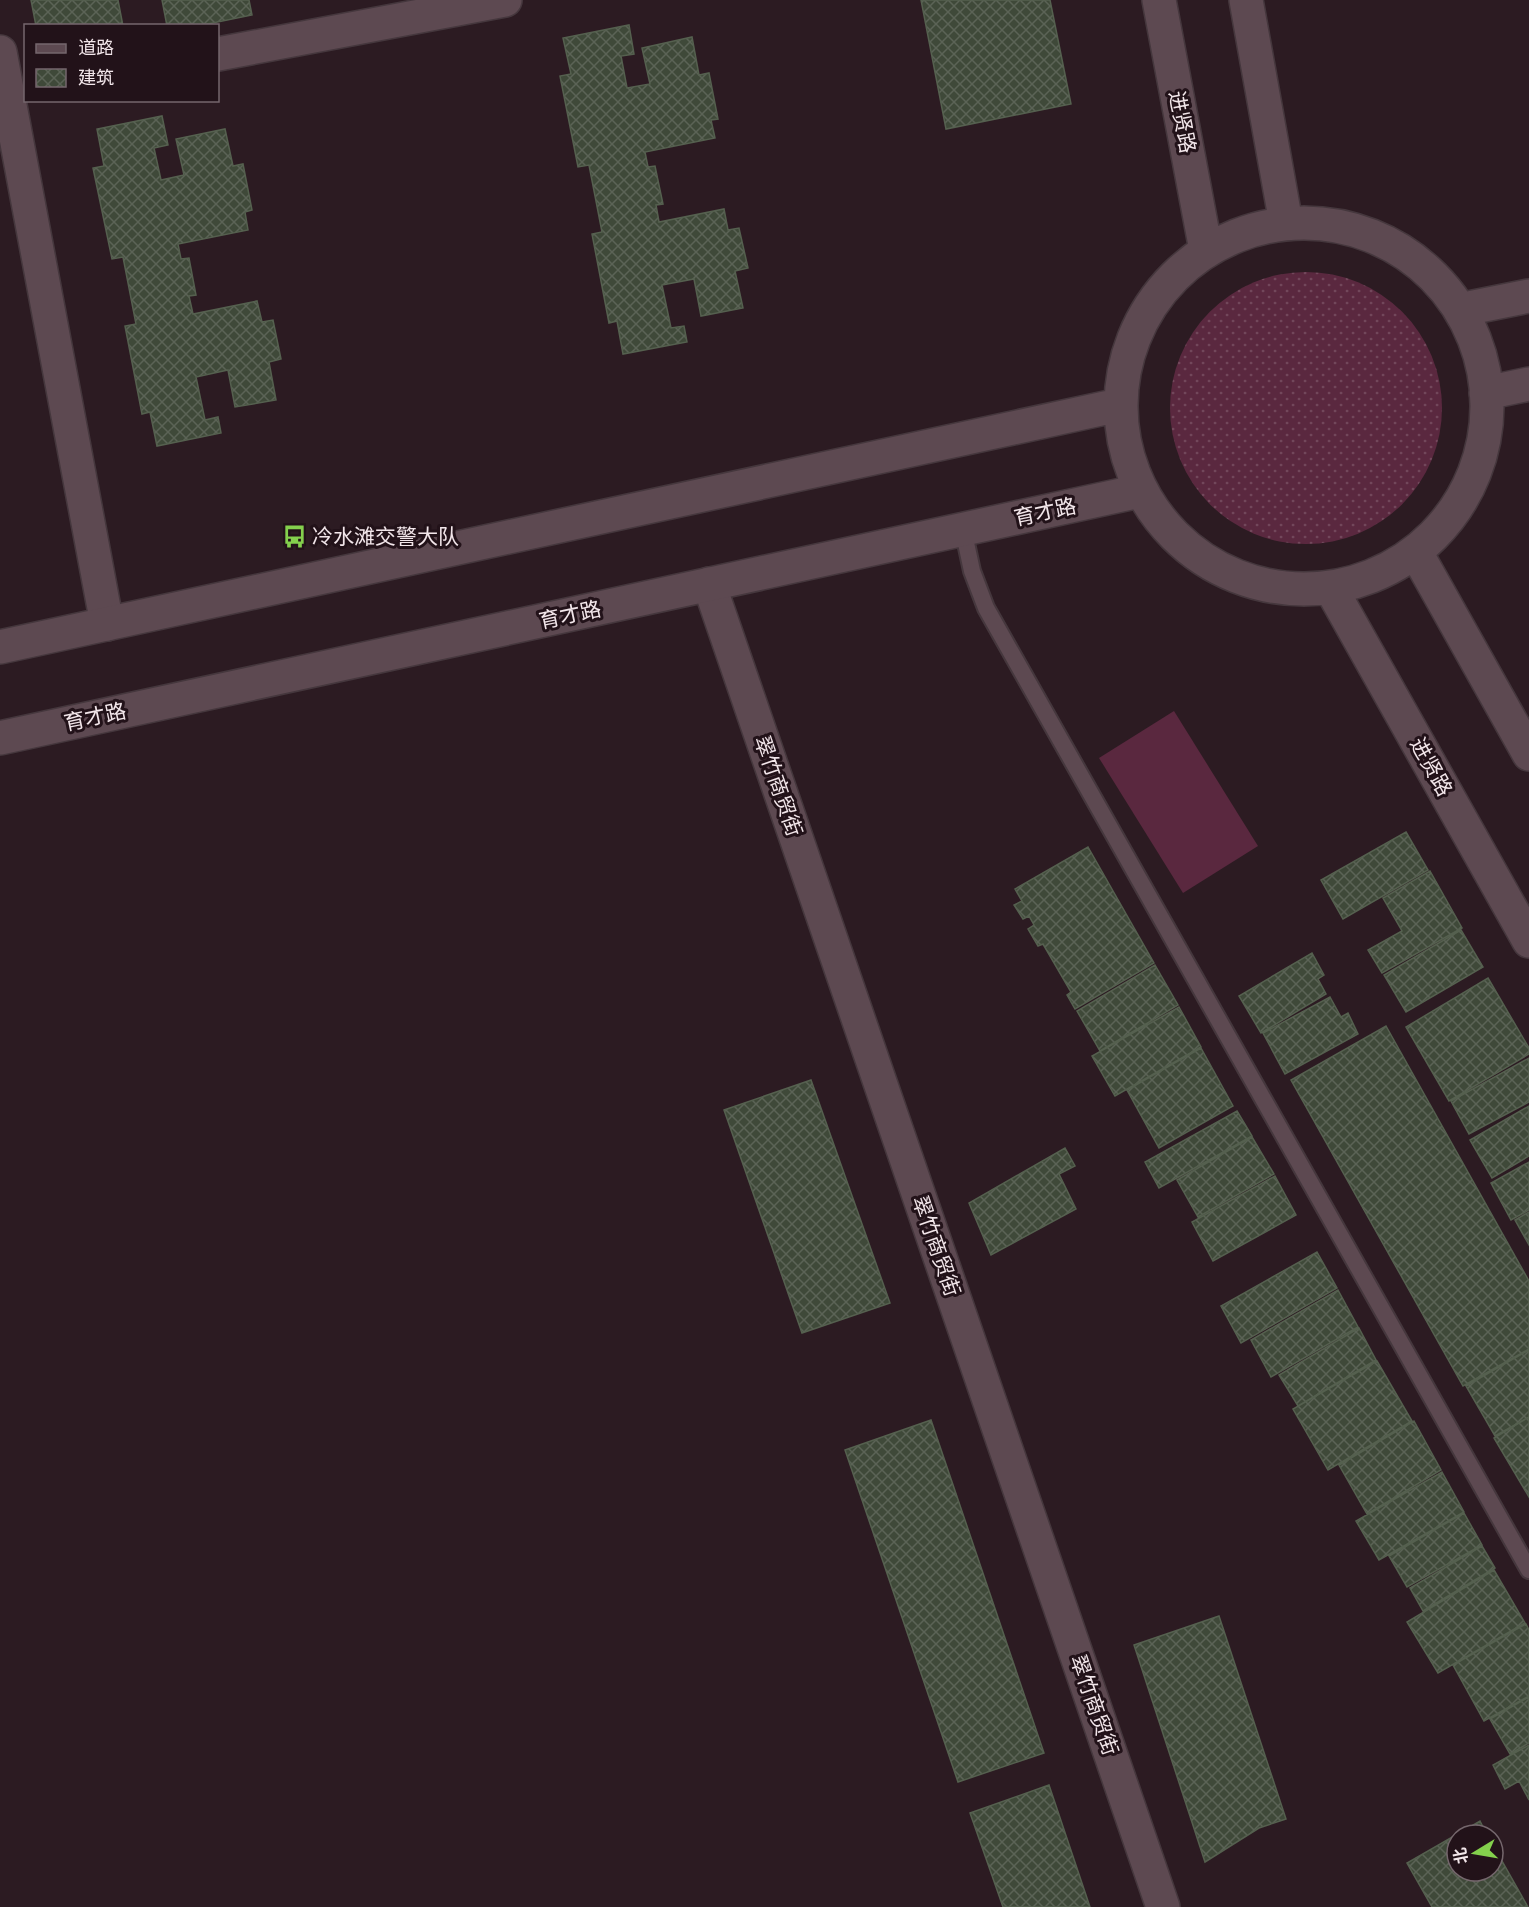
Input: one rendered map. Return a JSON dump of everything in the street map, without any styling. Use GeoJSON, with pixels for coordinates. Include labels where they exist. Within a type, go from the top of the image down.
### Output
{"type":"FeatureCollection","features":[{"type":"Feature","properties":{"kind":"main road"},"geometry":{"type":"LineString","coordinates":[[219,54],[505,0]]}},
{"type":"Feature","properties":{"kind":"main road","name":"进贤路"},"geometry":{"type":"LineString","coordinates":[[1159,0],[1205,245]]}},
{"type":"Feature","properties":{"kind":"main road"},"geometry":{"type":"LineString","coordinates":[[1246,0],[1286,223]]}},
{"type":"Feature","properties":{"kind":"main road"},"geometry":{"type":"LineString","coordinates":[[0,52],[11,93],[107,624]]}},
{"type":"Feature","properties":{"kind":"main road"},"geometry":{"type":"LineString","coordinates":[[1286,223],[1353,229],[1419,259],[1464,309],[1486,393],[1481,444],[1460,505],[1418,556],[1333,592],[1264,590],[1191,553],[1140,491],[1119,405],[1133,338],[1163,287],[1205,245],[1286,223]]}},
{"type":"Feature","properties":{"kind":"main road"},"geometry":{"type":"LineString","coordinates":[[1464,309],[1529,296]]}},
{"type":"Feature","properties":{"kind":"main road"},"geometry":{"type":"LineString","coordinates":[[1486,393],[1529,384]]}},
{"type":"Feature","properties":{"kind":"main road"},"geometry":{"type":"LineString","coordinates":[[0,647],[1119,405]]}},
{"type":"Feature","properties":{"kind":"main road","name":"育才路"},"geometry":{"type":"LineString","coordinates":[[0,738],[1140,491]]}},
{"type":"Feature","properties":{"kind":"main road"},"geometry":{"type":"LineString","coordinates":[[1418,556],[1529,754]]}},
{"type":"Feature","properties":{"kind":"main road","name":"翠竹商贸街"},"geometry":{"type":"LineString","coordinates":[[709,584],[1163,1907]]}},
{"type":"Feature","properties":{"kind":"main road","name":"进贤路"},"geometry":{"type":"LineString","coordinates":[[1333,592],[1529,941]]}},
{"type":"Feature","properties":{"kind":"lane"},"geometry":{"type":"LineString","coordinates":[[963,530],[972,571],[986,608],[1529,1570]]}},
{"type":"Feature","properties":{"kind":"shaded area"},"geometry":{"type":"Polygon","coordinates":[[[1293,272],[1319,272],[1358,282],[1382,295],[1402,312],[1419,332],[1432,356],[1440,381],[1442,408],[1440,435],[1432,460],[1419,484],[1402,504],[1382,521],[1358,534],[1333,542],[1293,544],[1266,538],[1242,528],[1220,513],[1201,494],[1186,472],[1176,448],[1170,421],[1170,395],[1176,368],[1186,344],[1201,322],[1220,303],[1242,288],[1266,278],[1293,272]]]}},
{"type":"Feature","properties":{"kind":"shaded area"},"geometry":{"type":"Polygon","coordinates":[[[1174,711],[1258,846],[1183,893],[1099,758],[1174,711]]]}},
{"type":"Feature","properties":{"kind":"building"},"geometry":{"type":"Polygon","coordinates":[[[31,0],[118,0],[123,24],[36,24],[31,0]]]}},
{"type":"Feature","properties":{"kind":"building"},"geometry":{"type":"Polygon","coordinates":[[[162,0],[249,0],[252,15],[208,24],[167,24],[162,0]]]}},
{"type":"Feature","properties":{"kind":"building"},"geometry":{"type":"Polygon","coordinates":[[[921,0],[1050,0],[1071,104],[946,129],[921,0]]]}},
{"type":"Feature","properties":{"kind":"building"},"geometry":{"type":"Polygon","coordinates":[[[629,25],[634,54],[621,56],[627,88],[650,84],[642,48],[692,37],[699,75],[709,73],[718,119],[711,120],[715,138],[645,152],[648,167],[655,166],[663,204],[656,205],[659,222],[724,209],[728,230],[739,228],[748,268],[735,271],[743,308],[701,316],[694,279],[662,285],[671,328],[684,326],[687,342],[623,354],[617,321],[609,323],[592,234],[602,232],[589,165],[578,167],[560,76],[571,74],[563,38],[629,25]]]}},
{"type":"Feature","properties":{"kind":"building"},"geometry":{"type":"Polygon","coordinates":[[[162,116],[168,145],[154,148],[161,180],[184,175],[176,139],[225,129],[233,166],[243,164],[252,210],[245,212],[248,230],[178,244],[181,259],[189,258],[196,295],[189,296],[193,314],[257,301],[262,322],[273,320],[281,359],[269,362],[276,400],[235,407],[228,370],[196,377],[205,420],[218,417],[221,433],[157,446],[150,412],[142,414],[125,326],[136,324],[123,257],[112,259],[93,168],[104,166],[97,129],[162,116]]]}},
{"type":"Feature","properties":{"kind":"building"},"geometry":{"type":"Polygon","coordinates":[[[1406,832],[1428,870],[1343,919],[1321,880],[1406,832]]]}},
{"type":"Feature","properties":{"kind":"building"},"geometry":{"type":"Polygon","coordinates":[[[1088,847],[1154,963],[1075,1009],[1067,995],[1071,992],[1043,944],[1038,946],[1028,929],[1034,925],[1029,916],[1023,919],[1014,905],[1022,901],[1015,889],[1088,847]]]}},
{"type":"Feature","properties":{"kind":"building"},"geometry":{"type":"Polygon","coordinates":[[[1430,871],[1462,928],[1382,973],[1368,950],[1402,931],[1383,898],[1430,871]]]}},
{"type":"Feature","properties":{"kind":"building"},"geometry":{"type":"Polygon","coordinates":[[[1461,930],[1483,967],[1406,1012],[1384,975],[1461,930]]]}},
{"type":"Feature","properties":{"kind":"building"},"geometry":{"type":"Polygon","coordinates":[[[1312,953],[1324,975],[1318,979],[1326,994],[1261,1033],[1239,996],[1312,953]]]}},
{"type":"Feature","properties":{"kind":"building"},"geometry":{"type":"Polygon","coordinates":[[[1155,965],[1178,1005],[1100,1051],[1077,1011],[1155,965]]]}},
{"type":"Feature","properties":{"kind":"building"},"geometry":{"type":"Polygon","coordinates":[[[1488,978],[1529,1048],[1529,1054],[1449,1101],[1406,1027],[1488,978]]]}},
{"type":"Feature","properties":{"kind":"building"},"geometry":{"type":"Polygon","coordinates":[[[1330,997],[1341,1017],[1348,1013],[1358,1034],[1285,1074],[1263,1033],[1330,997]]]}},
{"type":"Feature","properties":{"kind":"building"},"geometry":{"type":"Polygon","coordinates":[[[1179,1007],[1201,1047],[1115,1096],[1092,1056],[1179,1007]]]}},
{"type":"Feature","properties":{"kind":"building"},"geometry":{"type":"Polygon","coordinates":[[[1386,1026],[1529,1281],[1529,1349],[1463,1386],[1291,1080],[1386,1026]]]}},
{"type":"Feature","properties":{"kind":"building"},"geometry":{"type":"Polygon","coordinates":[[[1201,1048],[1233,1106],[1159,1148],[1127,1090],[1201,1048]]]}},
{"type":"Feature","properties":{"kind":"building"},"geometry":{"type":"Polygon","coordinates":[[[1529,1058],[1529,1102],[1469,1134],[1451,1101],[1529,1058]]]}},
{"type":"Feature","properties":{"kind":"building"},"geometry":{"type":"Polygon","coordinates":[[[811,1080],[890,1303],[802,1333],[724,1110],[811,1080]]]}},
{"type":"Feature","properties":{"kind":"building"},"geometry":{"type":"Polygon","coordinates":[[[1529,1106],[1529,1156],[1492,1178],[1470,1140],[1529,1106]]]}},
{"type":"Feature","properties":{"kind":"building"},"geometry":{"type":"Polygon","coordinates":[[[1237,1111],[1252,1136],[1159,1188],[1145,1162],[1237,1111]]]}},
{"type":"Feature","properties":{"kind":"building"},"geometry":{"type":"Polygon","coordinates":[[[1252,1137],[1274,1174],[1198,1217],[1177,1180],[1252,1137]]]}},
{"type":"Feature","properties":{"kind":"building"},"geometry":{"type":"Polygon","coordinates":[[[1065,1148],[1075,1166],[1059,1174],[1076,1209],[991,1255],[969,1203],[1065,1148]]]}},
{"type":"Feature","properties":{"kind":"building"},"geometry":{"type":"Polygon","coordinates":[[[1529,1162],[1529,1210],[1511,1220],[1491,1183],[1529,1162]]]}},
{"type":"Feature","properties":{"kind":"building"},"geometry":{"type":"Polygon","coordinates":[[[1275,1176],[1296,1215],[1213,1261],[1192,1222],[1275,1176]]]}},
{"type":"Feature","properties":{"kind":"building"},"geometry":{"type":"Polygon","coordinates":[[[1529,1212],[1529,1245],[1515,1220],[1529,1212]]]}},
{"type":"Feature","properties":{"kind":"building"},"geometry":{"type":"Polygon","coordinates":[[[1317,1252],[1337,1288],[1241,1343],[1221,1306],[1317,1252]]]}},
{"type":"Feature","properties":{"kind":"building"},"geometry":{"type":"Polygon","coordinates":[[[1338,1290],[1358,1327],[1271,1377],[1251,1340],[1338,1290]]]}},
{"type":"Feature","properties":{"kind":"building"},"geometry":{"type":"Polygon","coordinates":[[[1359,1328],[1376,1360],[1298,1406],[1279,1375],[1359,1328]]]}},
{"type":"Feature","properties":{"kind":"building"},"geometry":{"type":"Polygon","coordinates":[[[1529,1350],[1529,1417],[1495,1436],[1466,1386],[1529,1350]]]}},
{"type":"Feature","properties":{"kind":"building"},"geometry":{"type":"Polygon","coordinates":[[[1377,1361],[1412,1421],[1328,1470],[1293,1409],[1377,1361]]]}},
{"type":"Feature","properties":{"kind":"building"},"geometry":{"type":"Polygon","coordinates":[[[1529,1417],[1529,1497],[1494,1438],[1529,1417]]]}},
{"type":"Feature","properties":{"kind":"building"},"geometry":{"type":"Polygon","coordinates":[[[931,1420],[1044,1753],[958,1782],[845,1450],[931,1420]]]}},
{"type":"Feature","properties":{"kind":"building"},"geometry":{"type":"Polygon","coordinates":[[[1414,1421],[1441,1470],[1367,1514],[1339,1465],[1414,1421]]]}},
{"type":"Feature","properties":{"kind":"building"},"geometry":{"type":"Polygon","coordinates":[[[1442,1472],[1464,1512],[1379,1560],[1356,1521],[1442,1472]]]}},
{"type":"Feature","properties":{"kind":"building"},"geometry":{"type":"Polygon","coordinates":[[[1464,1513],[1482,1545],[1407,1587],[1389,1556],[1464,1513]]]}},
{"type":"Feature","properties":{"kind":"building"},"geometry":{"type":"Polygon","coordinates":[[[1482,1546],[1495,1568],[1423,1611],[1410,1588],[1482,1546]]]}},
{"type":"Feature","properties":{"kind":"building"},"geometry":{"type":"Polygon","coordinates":[[[1494,1570],[1525,1623],[1438,1673],[1407,1622],[1494,1570]]]}},
{"type":"Feature","properties":{"kind":"building"},"geometry":{"type":"Polygon","coordinates":[[[1219,1616],[1286,1819],[1259,1828],[1205,1862],[1134,1645],[1219,1616]]]}},
{"type":"Feature","properties":{"kind":"building"},"geometry":{"type":"Polygon","coordinates":[[[1526,1624],[1529,1630],[1529,1696],[1484,1721],[1453,1665],[1526,1624]]]}},
{"type":"Feature","properties":{"kind":"building"},"geometry":{"type":"Polygon","coordinates":[[[1529,1697],[1529,1743],[1510,1754],[1490,1719],[1529,1697]]]}},
{"type":"Feature","properties":{"kind":"building"},"geometry":{"type":"Polygon","coordinates":[[[1529,1745],[1529,1800],[1519,1781],[1505,1789],[1493,1765],[1529,1745]]]}},
{"type":"Feature","properties":{"kind":"building"},"geometry":{"type":"Polygon","coordinates":[[[1049,1785],[1090,1907],[1003,1907],[970,1813],[1049,1785]]]}},
{"type":"Feature","properties":{"kind":"building"},"geometry":{"type":"Polygon","coordinates":[[[1445,1841],[1445,1883],[1505,1883],[1505,1866],[1528,1907],[1432,1907],[1407,1863],[1445,1841]]]}},
{"type":"Feature","properties":{"kind":"place","name":"冷水滩交警大队"},"geometry":{"type":"Point","coordinates":[294,537]}}]}
